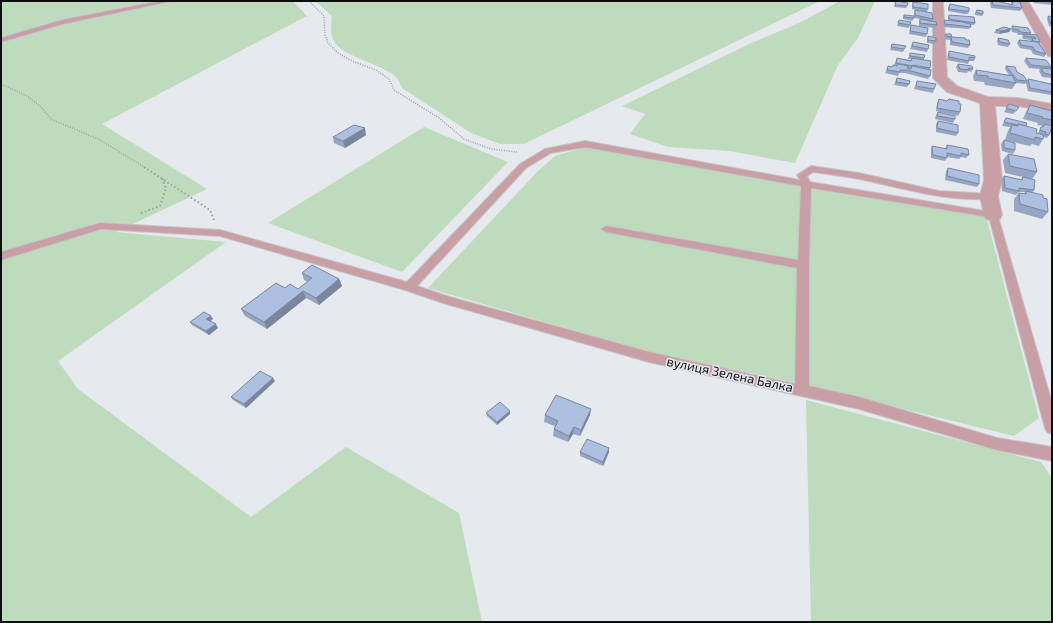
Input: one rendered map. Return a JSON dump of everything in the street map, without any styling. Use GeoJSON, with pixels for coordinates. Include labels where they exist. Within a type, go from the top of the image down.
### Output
{"type":"FeatureCollection","features":[{"type":"Feature","properties":{"kind":"street"},"geometry":{"type":"LineString","coordinates":[[938,1],[940,78],[952,89],[987,101],[1018,102],[1052,108]]}},
{"type":"Feature","properties":{"kind":"street"},"geometry":{"type":"LineString","coordinates":[[1023,1],[1052,53]]}},
{"type":"Feature","properties":{"kind":"street"},"geometry":{"type":"LineString","coordinates":[[987,101],[993,180],[989,196],[993,215]]}},
{"type":"Feature","properties":{"kind":"lane"},"geometry":{"type":"LineString","coordinates":[[1,40],[62,22],[155,2],[169,1]]}},
{"type":"Feature","properties":{"kind":"lane"},"geometry":{"type":"LineString","coordinates":[[409,286],[523,166],[548,151],[585,144],[739,173],[993,215],[1052,428]]}},
{"type":"Feature","properties":{"kind":"lane"},"geometry":{"type":"LineString","coordinates":[[802,390],[803,265],[806,183],[802,175],[811,169],[859,176],[943,196],[967,198],[989,196]]}},
{"type":"Feature","properties":{"kind":"lane","name":"вулиця Зелена Балка"},"geometry":{"type":"LineString","coordinates":[[1,256],[100,226],[220,233],[409,286],[447,300],[650,357],[859,403],[997,444],[1052,454]]}},
{"type":"Feature","properties":{"kind":"lane"},"geometry":{"type":"LineString","coordinates":[[606,229],[803,265]]}},
{"type":"Feature","properties":{"kind":"path"},"geometry":{"type":"LineString","coordinates":[[309,1],[324,16],[325,35],[328,43],[338,53],[352,61],[376,70],[389,79],[394,90],[439,118],[464,139],[490,149],[522,153],[548,151]]}},
{"type":"Feature","properties":{"kind":"path"},"geometry":{"type":"LineString","coordinates":[[1,84],[27,96],[40,106],[51,119],[100,140],[162,178],[210,210],[220,233]]}},
{"type":"Feature","properties":{"kind":"path"},"geometry":{"type":"LineString","coordinates":[[135,216],[160,206],[166,188],[162,178]]}},
{"type":"Feature","properties":{"kind":"green space"},"geometry":{"type":"Polygon","coordinates":[[[1,1],[293,1],[307,16],[102,124],[207,189],[116,232],[226,242],[58,361],[78,389],[251,517],[346,447],[459,513],[482,622],[1,622],[1,1]]]}},
{"type":"Feature","properties":{"kind":"green space"},"geometry":{"type":"Polygon","coordinates":[[[315,1],[820,1],[524,144],[500,144],[471,133],[402,88],[397,78],[390,72],[353,56],[338,46],[332,35],[332,16],[315,1]]]}},
{"type":"Feature","properties":{"kind":"green space"},"geometry":{"type":"Polygon","coordinates":[[[840,1],[875,1],[858,38],[838,65],[795,163],[729,151],[668,147],[630,134],[645,114],[622,106],[749,44],[799,23],[840,1]]]}},
{"type":"Feature","properties":{"kind":"green space"},"geometry":{"type":"Polygon","coordinates":[[[424,127],[508,162],[402,272],[268,223],[424,127]]]}},
{"type":"Feature","properties":{"kind":"green space"},"geometry":{"type":"Polygon","coordinates":[[[586,147],[986,216],[1039,418],[1014,436],[797,383],[649,352],[428,288],[539,170],[555,156],[586,147]]]}},
{"type":"Feature","properties":{"kind":"green space"},"geometry":{"type":"Polygon","coordinates":[[[806,400],[1041,462],[1052,478],[1052,622],[811,622],[806,400]]]}},
{"type":"Feature","properties":{"kind":"building"},"geometry":{"type":"Polygon","coordinates":[[[896,1],[908,3],[907,6],[895,5],[896,1]]]}},
{"type":"Feature","properties":{"kind":"building"},"geometry":{"type":"Polygon","coordinates":[[[992,1],[1013,5],[1012,1],[1020,2],[1022,8],[993,5],[992,1]]]}},
{"type":"Feature","properties":{"kind":"building"},"geometry":{"type":"Polygon","coordinates":[[[913,2],[928,4],[928,9],[913,7],[913,2]]]}},
{"type":"Feature","properties":{"kind":"building"},"geometry":{"type":"Polygon","coordinates":[[[950,4],[969,8],[969,11],[949,9],[950,4]]]}},
{"type":"Feature","properties":{"kind":"building"},"geometry":{"type":"Polygon","coordinates":[[[915,10],[932,13],[933,19],[915,15],[915,10]]]}},
{"type":"Feature","properties":{"kind":"building"},"geometry":{"type":"Polygon","coordinates":[[[977,10],[983,11],[983,14],[976,12],[977,10]]]}},
{"type":"Feature","properties":{"kind":"building"},"geometry":{"type":"Polygon","coordinates":[[[904,15],[914,16],[914,18],[904,17],[904,15]]]}},
{"type":"Feature","properties":{"kind":"building"},"geometry":{"type":"Polygon","coordinates":[[[949,15],[974,17],[975,23],[949,19],[949,15]]]}},
{"type":"Feature","properties":{"kind":"building"},"geometry":{"type":"Polygon","coordinates":[[[1048,16],[1052,17],[1052,24],[1051,24],[1048,16]]]}},
{"type":"Feature","properties":{"kind":"building"},"geometry":{"type":"Polygon","coordinates":[[[920,19],[936,22],[937,25],[920,23],[920,19]]]}},
{"type":"Feature","properties":{"kind":"building"},"geometry":{"type":"Polygon","coordinates":[[[899,20],[911,22],[910,25],[898,23],[899,20]]]}},
{"type":"Feature","properties":{"kind":"building"},"geometry":{"type":"Polygon","coordinates":[[[944,20],[970,24],[971,27],[945,24],[944,20]]]}},
{"type":"Feature","properties":{"kind":"building"},"geometry":{"type":"Polygon","coordinates":[[[911,25],[928,28],[927,34],[910,31],[911,25]]]}},
{"type":"Feature","properties":{"kind":"building"},"geometry":{"type":"Polygon","coordinates":[[[1012,26],[1028,28],[1031,33],[1020,32],[1012,26]]]}},
{"type":"Feature","properties":{"kind":"building"},"geometry":{"type":"Polygon","coordinates":[[[1004,27],[1011,29],[1001,31],[996,30],[1004,27]]]}},
{"type":"Feature","properties":{"kind":"building"},"geometry":{"type":"Polygon","coordinates":[[[945,34],[951,34],[952,37],[946,36],[945,34]]]}},
{"type":"Feature","properties":{"kind":"building"},"geometry":{"type":"Polygon","coordinates":[[[1023,34],[1037,35],[1040,42],[1033,41],[1032,38],[1036,39],[1035,37],[1024,36],[1023,34]]]}},
{"type":"Feature","properties":{"kind":"building"},"geometry":{"type":"Polygon","coordinates":[[[928,36],[936,38],[936,41],[928,40],[928,36]]]}},
{"type":"Feature","properties":{"kind":"building"},"geometry":{"type":"Polygon","coordinates":[[[951,37],[965,38],[966,40],[969,40],[970,45],[952,42],[951,37]]]}},
{"type":"Feature","properties":{"kind":"building"},"geometry":{"type":"Polygon","coordinates":[[[998,38],[1008,40],[1010,44],[1000,42],[998,38]]]}},
{"type":"Feature","properties":{"kind":"building"},"geometry":{"type":"Polygon","coordinates":[[[1019,40],[1038,42],[1046,54],[1035,51],[1033,47],[1021,45],[1019,40]]]}},
{"type":"Feature","properties":{"kind":"building"},"geometry":{"type":"Polygon","coordinates":[[[913,42],[929,45],[928,49],[912,46],[913,42]]]}},
{"type":"Feature","properties":{"kind":"building"},"geometry":{"type":"Polygon","coordinates":[[[892,44],[906,46],[904,49],[891,47],[892,44]]]}},
{"type":"Feature","properties":{"kind":"building"},"geometry":{"type":"Polygon","coordinates":[[[949,51],[975,56],[975,58],[969,57],[969,61],[949,57],[949,51]]]}},
{"type":"Feature","properties":{"kind":"building"},"geometry":{"type":"Polygon","coordinates":[[[910,53],[925,55],[924,58],[910,56],[910,53]]]}},
{"type":"Feature","properties":{"kind":"building"},"geometry":{"type":"Polygon","coordinates":[[[897,58],[911,61],[912,58],[931,61],[930,68],[896,63],[897,58]]]}},
{"type":"Feature","properties":{"kind":"building"},"geometry":{"type":"Polygon","coordinates":[[[1026,58],[1046,60],[1051,67],[1031,65],[1026,58]]]}},
{"type":"Feature","properties":{"kind":"building"},"geometry":{"type":"Polygon","coordinates":[[[898,64],[908,66],[907,68],[911,69],[912,66],[931,70],[930,76],[907,70],[900,70],[900,72],[887,70],[888,66],[897,66],[898,64]]]}},
{"type":"Feature","properties":{"kind":"building"},"geometry":{"type":"Polygon","coordinates":[[[958,64],[972,66],[973,69],[960,69],[958,64]]]}},
{"type":"Feature","properties":{"kind":"building"},"geometry":{"type":"Polygon","coordinates":[[[1006,66],[1015,67],[1017,72],[1024,76],[1027,81],[1017,80],[1006,66]]]}},
{"type":"Feature","properties":{"kind":"building"},"geometry":{"type":"Polygon","coordinates":[[[1041,68],[1052,69],[1052,75],[1044,73],[1041,68]]]}},
{"type":"Feature","properties":{"kind":"building"},"geometry":{"type":"Polygon","coordinates":[[[976,70],[1013,76],[1016,83],[988,78],[988,76],[977,75],[976,70]]]}},
{"type":"Feature","properties":{"kind":"building"},"geometry":{"type":"Polygon","coordinates":[[[897,78],[910,81],[909,84],[896,82],[897,78]]]}},
{"type":"Feature","properties":{"kind":"building"},"geometry":{"type":"Polygon","coordinates":[[[1028,79],[1051,84],[1052,92],[1030,88],[1028,79]]]}},
{"type":"Feature","properties":{"kind":"building"},"geometry":{"type":"Polygon","coordinates":[[[917,81],[936,84],[934,89],[916,86],[917,81]]]}},
{"type":"Feature","properties":{"kind":"building"},"geometry":{"type":"Polygon","coordinates":[[[939,99],[959,101],[959,104],[961,104],[960,112],[937,108],[939,99]]]}},
{"type":"Feature","properties":{"kind":"building"},"geometry":{"type":"Polygon","coordinates":[[[1009,104],[1019,107],[1016,111],[1006,108],[1009,104]]]}},
{"type":"Feature","properties":{"kind":"building"},"geometry":{"type":"Polygon","coordinates":[[[1030,105],[1052,111],[1052,120],[1027,113],[1030,105]]]}},
{"type":"Feature","properties":{"kind":"building"},"geometry":{"type":"Polygon","coordinates":[[[938,112],[955,116],[955,119],[937,116],[938,112]]]}},
{"type":"Feature","properties":{"kind":"building"},"geometry":{"type":"Polygon","coordinates":[[[1006,118],[1027,123],[1026,126],[1004,122],[1006,118]]]}},
{"type":"Feature","properties":{"kind":"building"},"geometry":{"type":"Polygon","coordinates":[[[938,121],[958,125],[958,133],[937,128],[938,121]]]}},
{"type":"Feature","properties":{"kind":"building"},"geometry":{"type":"Polygon","coordinates":[[[1018,124],[1037,129],[1036,133],[1044,135],[1043,139],[1035,137],[1035,140],[1010,133],[1012,125],[1018,126],[1018,124]]]}},
{"type":"Feature","properties":{"kind":"building"},"geometry":{"type":"Polygon","coordinates":[[[1045,124],[1052,126],[1052,130],[1051,129],[1049,135],[1040,130],[1045,124]]]}},
{"type":"Feature","properties":{"kind":"building"},"geometry":{"type":"Polygon","coordinates":[[[354,125],[365,128],[343,141],[333,137],[354,125]]]}},
{"type":"Feature","properties":{"kind":"building"},"geometry":{"type":"Polygon","coordinates":[[[1004,140],[1015,143],[1015,150],[1004,148],[1004,140]]]}},
{"type":"Feature","properties":{"kind":"building"},"geometry":{"type":"Polygon","coordinates":[[[947,145],[968,149],[969,155],[961,153],[961,156],[947,153],[947,158],[933,155],[932,146],[947,149],[947,145]]]}},
{"type":"Feature","properties":{"kind":"building"},"geometry":{"type":"Polygon","coordinates":[[[1008,154],[1034,159],[1037,172],[1010,166],[1008,154]]]}},
{"type":"Feature","properties":{"kind":"building"},"geometry":{"type":"Polygon","coordinates":[[[948,168],[979,175],[979,184],[947,176],[948,168]]]}},
{"type":"Feature","properties":{"kind":"building"},"geometry":{"type":"Polygon","coordinates":[[[1004,176],[1022,180],[1023,177],[1035,180],[1034,190],[1019,188],[1019,191],[1005,188],[1004,176]]]}},
{"type":"Feature","properties":{"kind":"building"},"geometry":{"type":"Polygon","coordinates":[[[1026,191],[1043,195],[1043,198],[1047,199],[1048,212],[1020,204],[1019,193],[1026,194],[1026,191]]]}},
{"type":"Feature","properties":{"kind":"building"},"geometry":{"type":"Polygon","coordinates":[[[312,265],[339,279],[316,298],[303,291],[264,322],[241,309],[276,283],[285,288],[290,284],[298,289],[312,278],[302,273],[312,265]]]}},
{"type":"Feature","properties":{"kind":"building"},"geometry":{"type":"Polygon","coordinates":[[[204,312],[211,316],[206,319],[216,324],[206,331],[190,322],[204,312]]]}},
{"type":"Feature","properties":{"kind":"building"},"geometry":{"type":"Polygon","coordinates":[[[260,371],[273,378],[244,404],[231,397],[260,371]]]}},
{"type":"Feature","properties":{"kind":"building"},"geometry":{"type":"Polygon","coordinates":[[[556,395],[591,409],[581,430],[574,427],[569,436],[554,429],[558,421],[545,415],[556,395]]]}},
{"type":"Feature","properties":{"kind":"building"},"geometry":{"type":"Polygon","coordinates":[[[500,402],[510,411],[497,422],[486,413],[500,402]]]}},
{"type":"Feature","properties":{"kind":"building"},"geometry":{"type":"Polygon","coordinates":[[[587,439],[609,448],[603,462],[580,452],[587,439]]]}}]}
